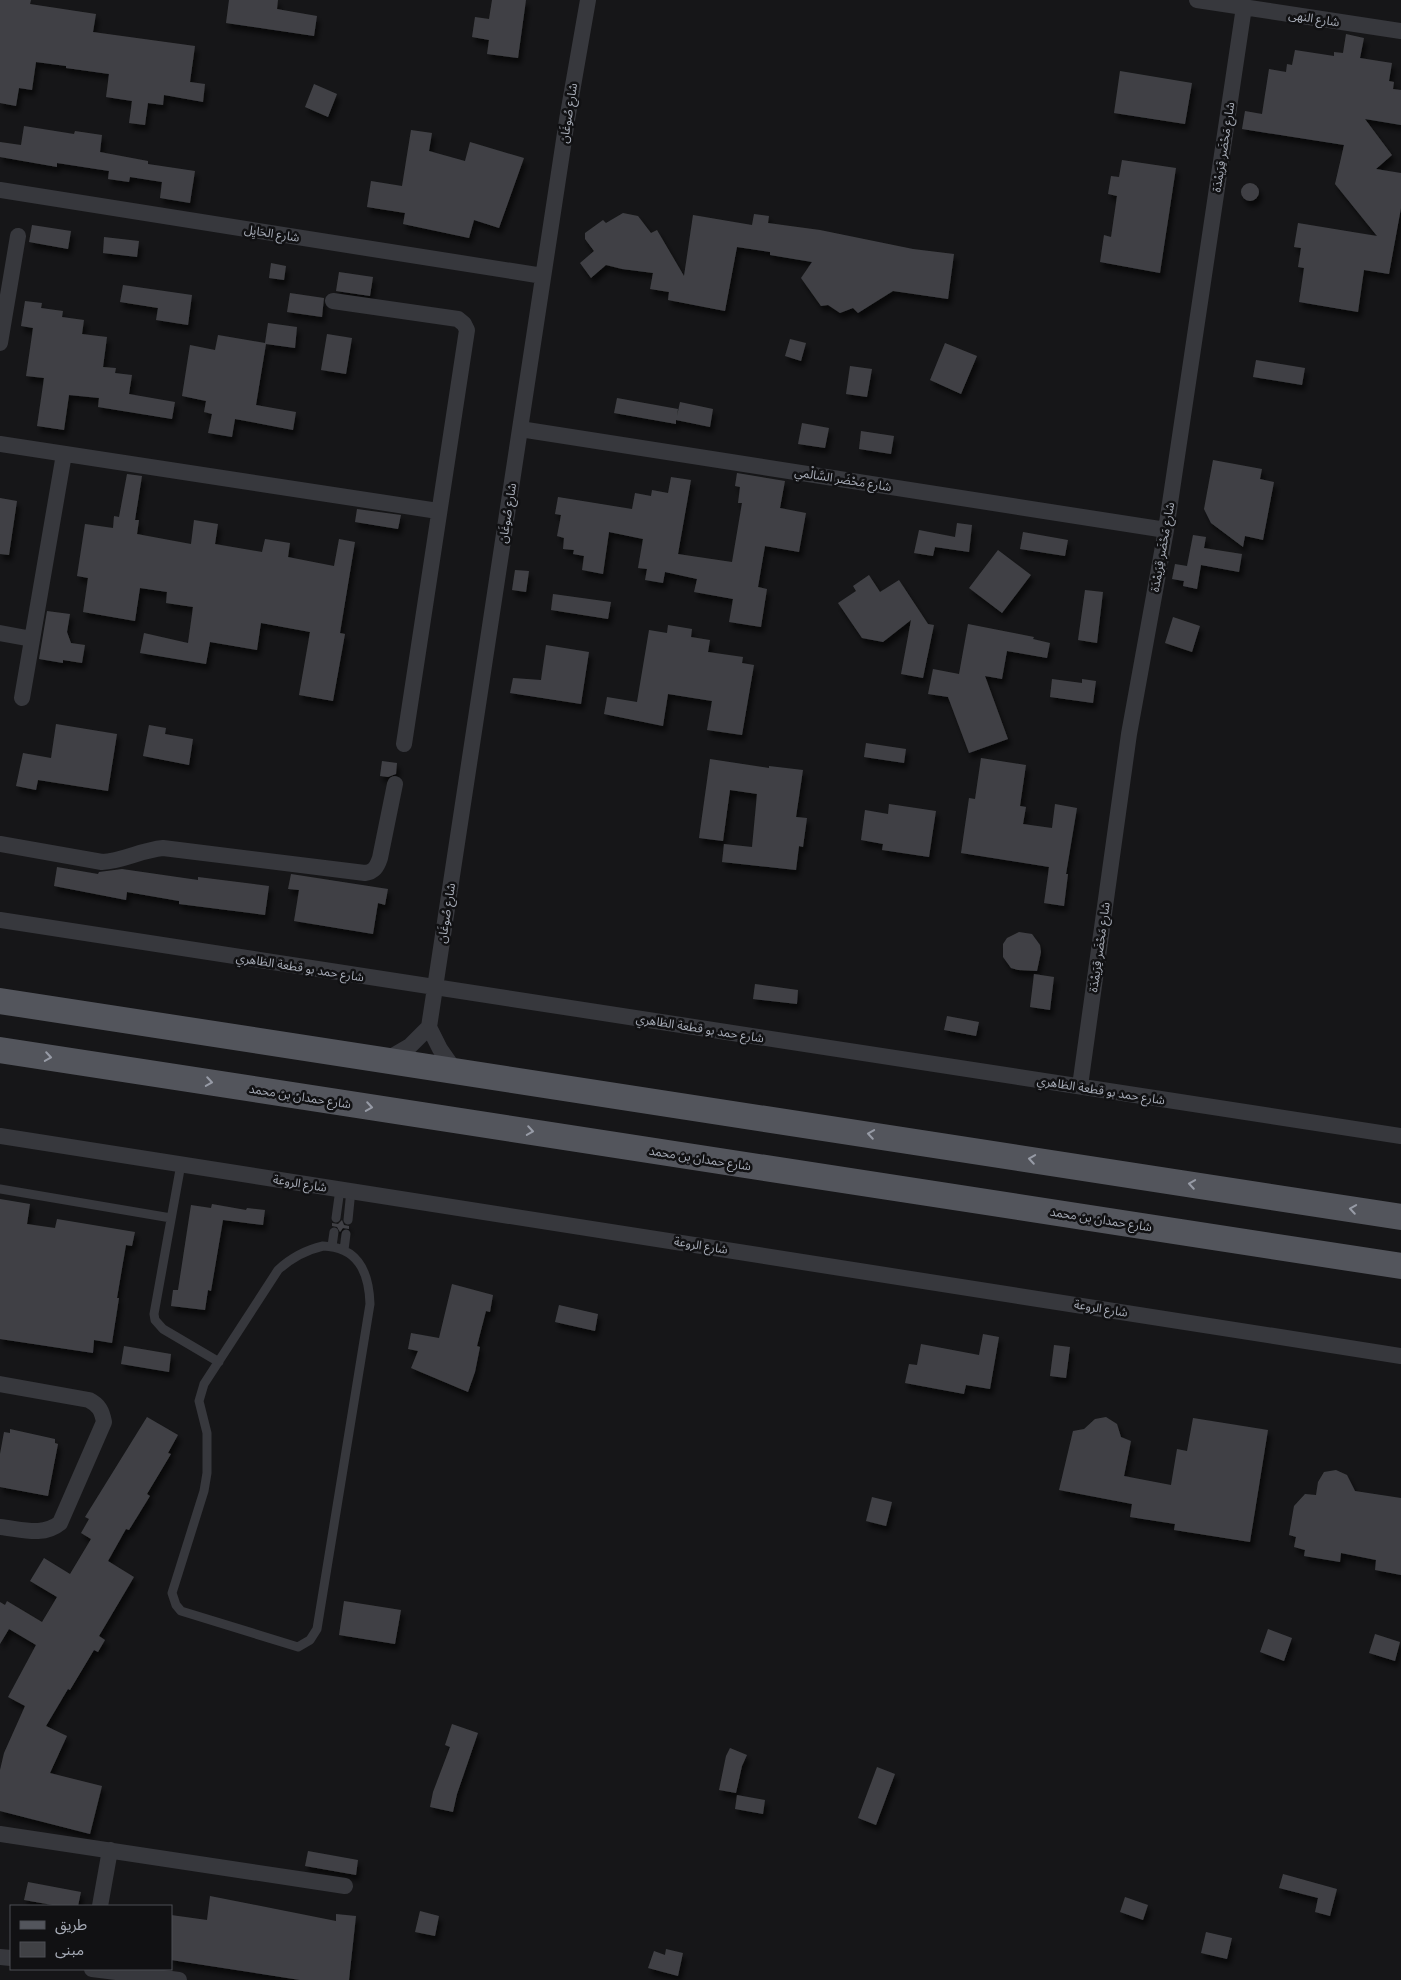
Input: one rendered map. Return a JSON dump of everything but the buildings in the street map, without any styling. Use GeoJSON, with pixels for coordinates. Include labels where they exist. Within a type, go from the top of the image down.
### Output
{"type":"FeatureCollection","features":[{"type":"Feature","properties":{"kind":"main road"},"geometry":{"type":"LineString","coordinates":[[0,1001],[1401,1216]]}},
{"type":"Feature","properties":{"kind":"main road","name":"شارع حمدان بن محمد"},"geometry":{"type":"LineString","coordinates":[[0,1050],[1401,1266]]}},
{"type":"Feature","properties":{"kind":"street","name":"شارع صُوغَان"},"geometry":{"type":"LineString","coordinates":[[429,1026],[543,276],[588,0]]}},
{"type":"Feature","properties":{"kind":"street","name":"شارع النهى"},"geometry":{"type":"LineString","coordinates":[[1197,0],[1401,31]]}},
{"type":"Feature","properties":{"kind":"street","name":"شارع مَحْضَر قِرَيمْدَة"},"geometry":{"type":"LineString","coordinates":[[1080,1086],[1130,734],[1166,530],[1244,7]]}},
{"type":"Feature","properties":{"kind":"street","name":"شارع الحَايِل"},"geometry":{"type":"LineString","coordinates":[[0,190],[543,276]]}},
{"type":"Feature","properties":{"kind":"street"},"geometry":{"type":"LineString","coordinates":[[0,343],[18,236]]}},
{"type":"Feature","properties":{"kind":"street"},"geometry":{"type":"LineString","coordinates":[[333,301],[458,319],[467,330],[404,744]]}},
{"type":"Feature","properties":{"kind":"street","name":"شارع مَحْضَر السَّالْمي"},"geometry":{"type":"LineString","coordinates":[[520,429],[1166,530]]}},
{"type":"Feature","properties":{"kind":"street"},"geometry":{"type":"LineString","coordinates":[[0,444],[438,511]]}},
{"type":"Feature","properties":{"kind":"street"},"geometry":{"type":"LineString","coordinates":[[22,698],[64,454]]}},
{"type":"Feature","properties":{"kind":"street"},"geometry":{"type":"LineString","coordinates":[[0,633],[32,639]]}},
{"type":"Feature","properties":{"kind":"street"},"geometry":{"type":"LineString","coordinates":[[0,844],[102,862],[114,861],[152,849],[163,848],[365,873],[375,868],[380,858],[395,784]]}},
{"type":"Feature","properties":{"kind":"street","name":"شارع حمد بو قطعة الظاهري"},"geometry":{"type":"LineString","coordinates":[[0,920],[1401,1136]]}},
{"type":"Feature","properties":{"kind":"street"},"geometry":{"type":"LineString","coordinates":[[386,1060],[410,1046],[429,1026],[440,1049],[454,1070]]}},
{"type":"Feature","properties":{"kind":"street","name":"شارع الروعة"},"geometry":{"type":"LineString","coordinates":[[0,1136],[1401,1356]]}},
{"type":"Feature","properties":{"kind":"street"},"geometry":{"type":"LineString","coordinates":[[0,1384],[89,1400],[97,1404],[104,1422],[60,1523],[44,1532],[0,1527]]}},
{"type":"Feature","properties":{"kind":"street"},"geometry":{"type":"LineString","coordinates":[[0,1834],[345,1886]]}},
{"type":"Feature","properties":{"kind":"street"},"geometry":{"type":"LineString","coordinates":[[100,1905],[110,1850]]}},
{"type":"Feature","properties":{"kind":"street"},"geometry":{"type":"LineString","coordinates":[[100,1970],[178,1980]]}},
{"type":"Feature","properties":{"kind":"lane"},"geometry":{"type":"LineString","coordinates":[[181,1164],[155,1308],[155,1320],[162,1329],[218,1362]]}},
{"type":"Feature","properties":{"kind":"lane"},"geometry":{"type":"LineString","coordinates":[[0,1189],[171,1218]]}},
{"type":"Feature","properties":{"kind":"lane"},"geometry":{"type":"LineString","coordinates":[[336,1218],[345,1190]]}},
{"type":"Feature","properties":{"kind":"lane"},"geometry":{"type":"LineString","coordinates":[[345,1190],[348,1220]]}},
{"type":"Feature","properties":{"kind":"lane"},"geometry":{"type":"LineString","coordinates":[[332,1246],[334,1232]]}},
{"type":"Feature","properties":{"kind":"lane"},"geometry":{"type":"LineString","coordinates":[[344,1250],[346,1234]]}},
{"type":"Feature","properties":{"kind":"lane"},"geometry":{"type":"LineString","coordinates":[[332,1246],[344,1250],[356,1258],[362,1267],[367,1279],[370,1304],[317,1629],[310,1640],[298,1647],[181,1612],[173,1598],[172,1587],[199,1508],[207,1473],[207,1433],[200,1408],[201,1392],[204,1384],[278,1270],[295,1256],[309,1250],[332,1246]]}}]}
